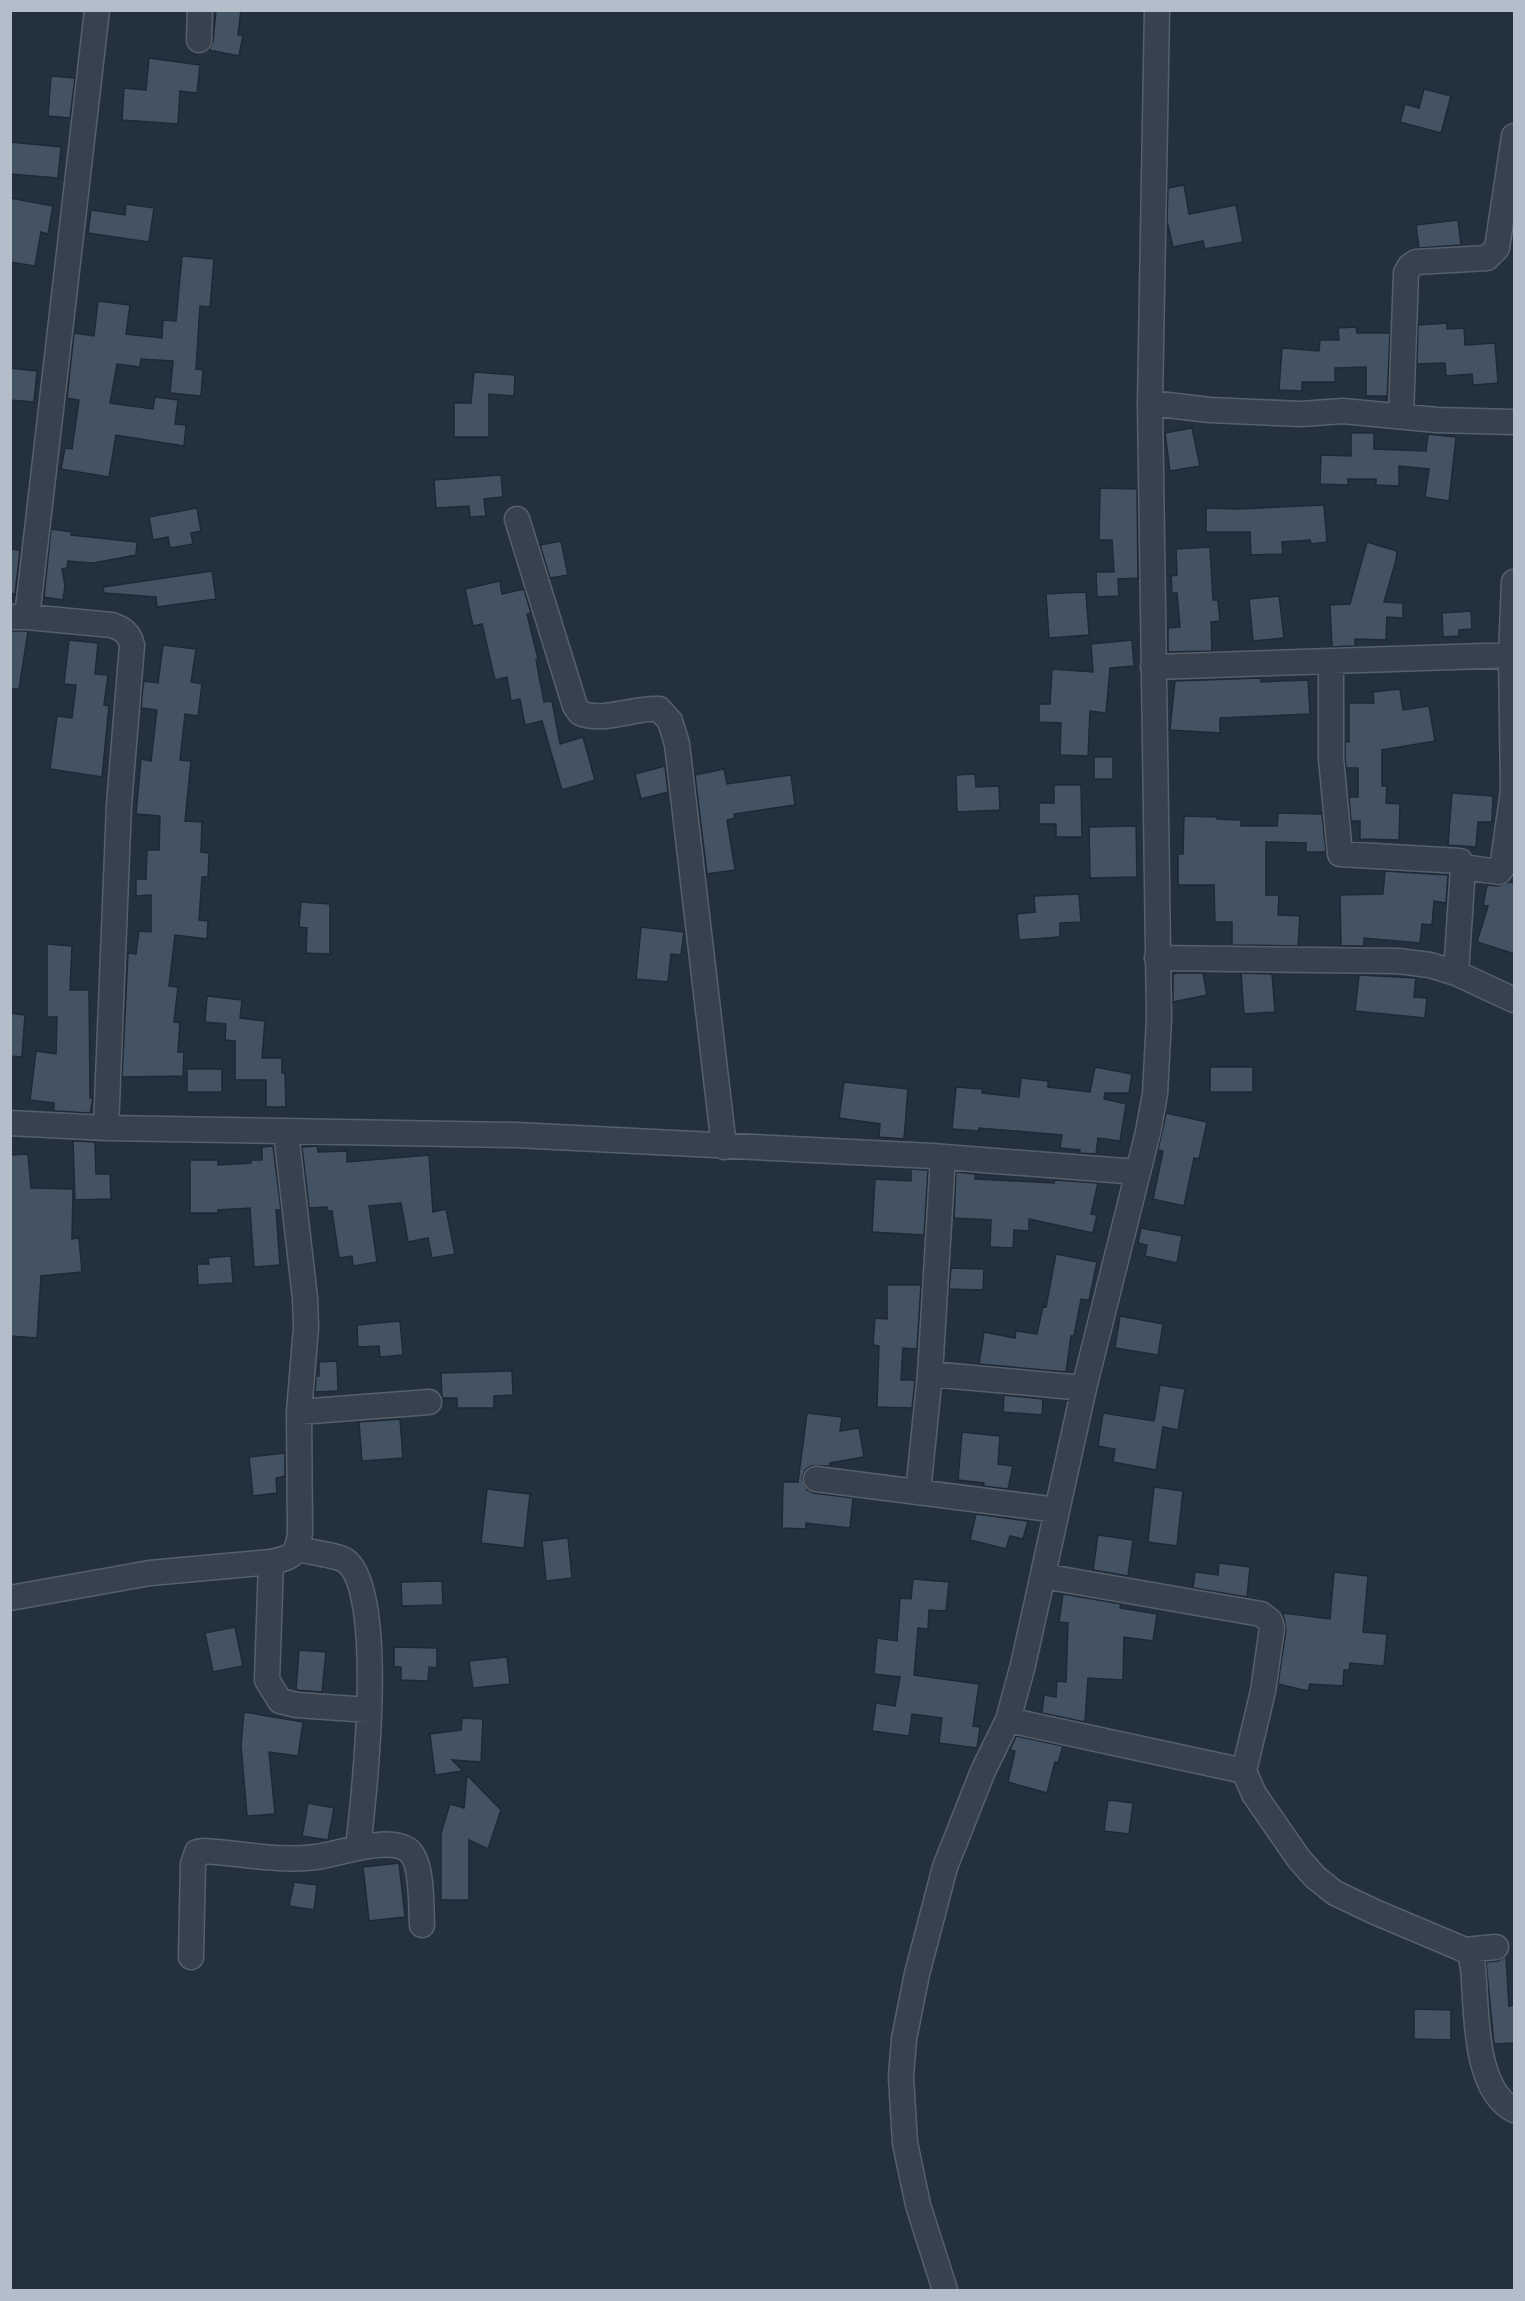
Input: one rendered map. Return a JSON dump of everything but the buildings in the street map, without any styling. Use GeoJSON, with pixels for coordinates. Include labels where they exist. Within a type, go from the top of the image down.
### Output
{"type":"FeatureCollection","features":[{"type":"Feature","properties":{"kind":"street"},"geometry":{"type":"LineString","coordinates":[[97,10],[19,617],[112,625],[122,629],[129,636],[132,645],[119,805],[106,1128]]}},
{"type":"Feature","properties":{"kind":"street"},"geometry":{"type":"LineString","coordinates":[[199,40],[200,10]]}},
{"type":"Feature","properties":{"kind":"street"},"geometry":{"type":"LineString","coordinates":[[945,2290],[918,2205],[905,2143],[902,2077],[904,2039],[917,1974],[945,1867],[983,1771],[1008,1720],[1023,1665],[1084,1388],[1155,1094],[1159,1019],[1150,403],[1156,10]]}},
{"type":"Feature","properties":{"kind":"street"},"geometry":{"type":"LineString","coordinates":[[1401,416],[1407,273],[1410,266],[1416,262],[1487,258],[1494,253],[1497,248],[1515,135]]}},
{"type":"Feature","properties":{"kind":"street"},"geometry":{"type":"LineString","coordinates":[[1150,403],[1210,410],[1302,414],[1343,411],[1437,420],[1515,422]]}},
{"type":"Feature","properties":{"kind":"street"},"geometry":{"type":"LineString","coordinates":[[517,519],[575,706],[580,713],[598,716],[650,708],[659,709],[670,721],[677,744],[724,1147]]}},
{"type":"Feature","properties":{"kind":"street"},"geometry":{"type":"LineString","coordinates":[[1463,867],[1499,872],[1502,868],[1513,791],[1515,582]]}},
{"type":"Feature","properties":{"kind":"street"},"geometry":{"type":"LineString","coordinates":[[1153,667],[1513,655]]}},
{"type":"Feature","properties":{"kind":"street"},"geometry":{"type":"LineString","coordinates":[[1331,661],[1331,758],[1340,862],[1460,861],[1463,867],[1456,973]]}},
{"type":"Feature","properties":{"kind":"street"},"geometry":{"type":"LineString","coordinates":[[1157,958],[1398,961],[1430,965],[1456,973],[1515,1000]]}},
{"type":"Feature","properties":{"kind":"street"},"geometry":{"type":"LineString","coordinates":[[10,1122],[106,1128],[516,1135],[944,1157],[1138,1172]]}},
{"type":"Feature","properties":{"kind":"street"},"geometry":{"type":"LineString","coordinates":[[10,1598],[150,1573],[271,1562],[289,1558],[297,1549],[300,1533],[299,1412],[306,1327],[305,1298],[286,1132]]}},
{"type":"Feature","properties":{"kind":"street"},"geometry":{"type":"LineString","coordinates":[[918,1492],[930,1374],[944,1157]]}},
{"type":"Feature","properties":{"kind":"street"},"geometry":{"type":"LineString","coordinates":[[930,1374],[1084,1388]]}},
{"type":"Feature","properties":{"kind":"street"},"geometry":{"type":"LineString","coordinates":[[299,1412],[429,1402]]}},
{"type":"Feature","properties":{"kind":"street"},"geometry":{"type":"LineString","coordinates":[[816,1479],[1057,1510]]}},
{"type":"Feature","properties":{"kind":"street"},"geometry":{"type":"LineString","coordinates":[[297,1549],[345,1560],[354,1570],[362,1591],[370,1656],[369,1710],[358,1848]]}},
{"type":"Feature","properties":{"kind":"street"},"geometry":{"type":"LineString","coordinates":[[271,1562],[267,1680],[280,1701],[297,1705],[369,1710]]}},
{"type":"Feature","properties":{"kind":"street"},"geometry":{"type":"LineString","coordinates":[[1043,1576],[1266,1616],[1272,1628],[1269,1656],[1244,1771],[1254,1794],[1299,1859],[1315,1877],[1335,1893],[1459,1946],[1471,1957],[1485,2072],[1496,2096],[1505,2106],[1515,2110]]}},
{"type":"Feature","properties":{"kind":"street"},"geometry":{"type":"LineString","coordinates":[[1008,1720],[1244,1771]]}},
{"type":"Feature","properties":{"kind":"street"},"geometry":{"type":"LineString","coordinates":[[191,1957],[193,1864],[197,1852],[203,1851],[286,1858],[327,1856],[358,1848],[396,1844],[409,1850],[417,1862],[422,1925]]}},
{"type":"Feature","properties":{"kind":"street"},"geometry":{"type":"LineString","coordinates":[[1459,1946],[1496,1947]]}}]}
